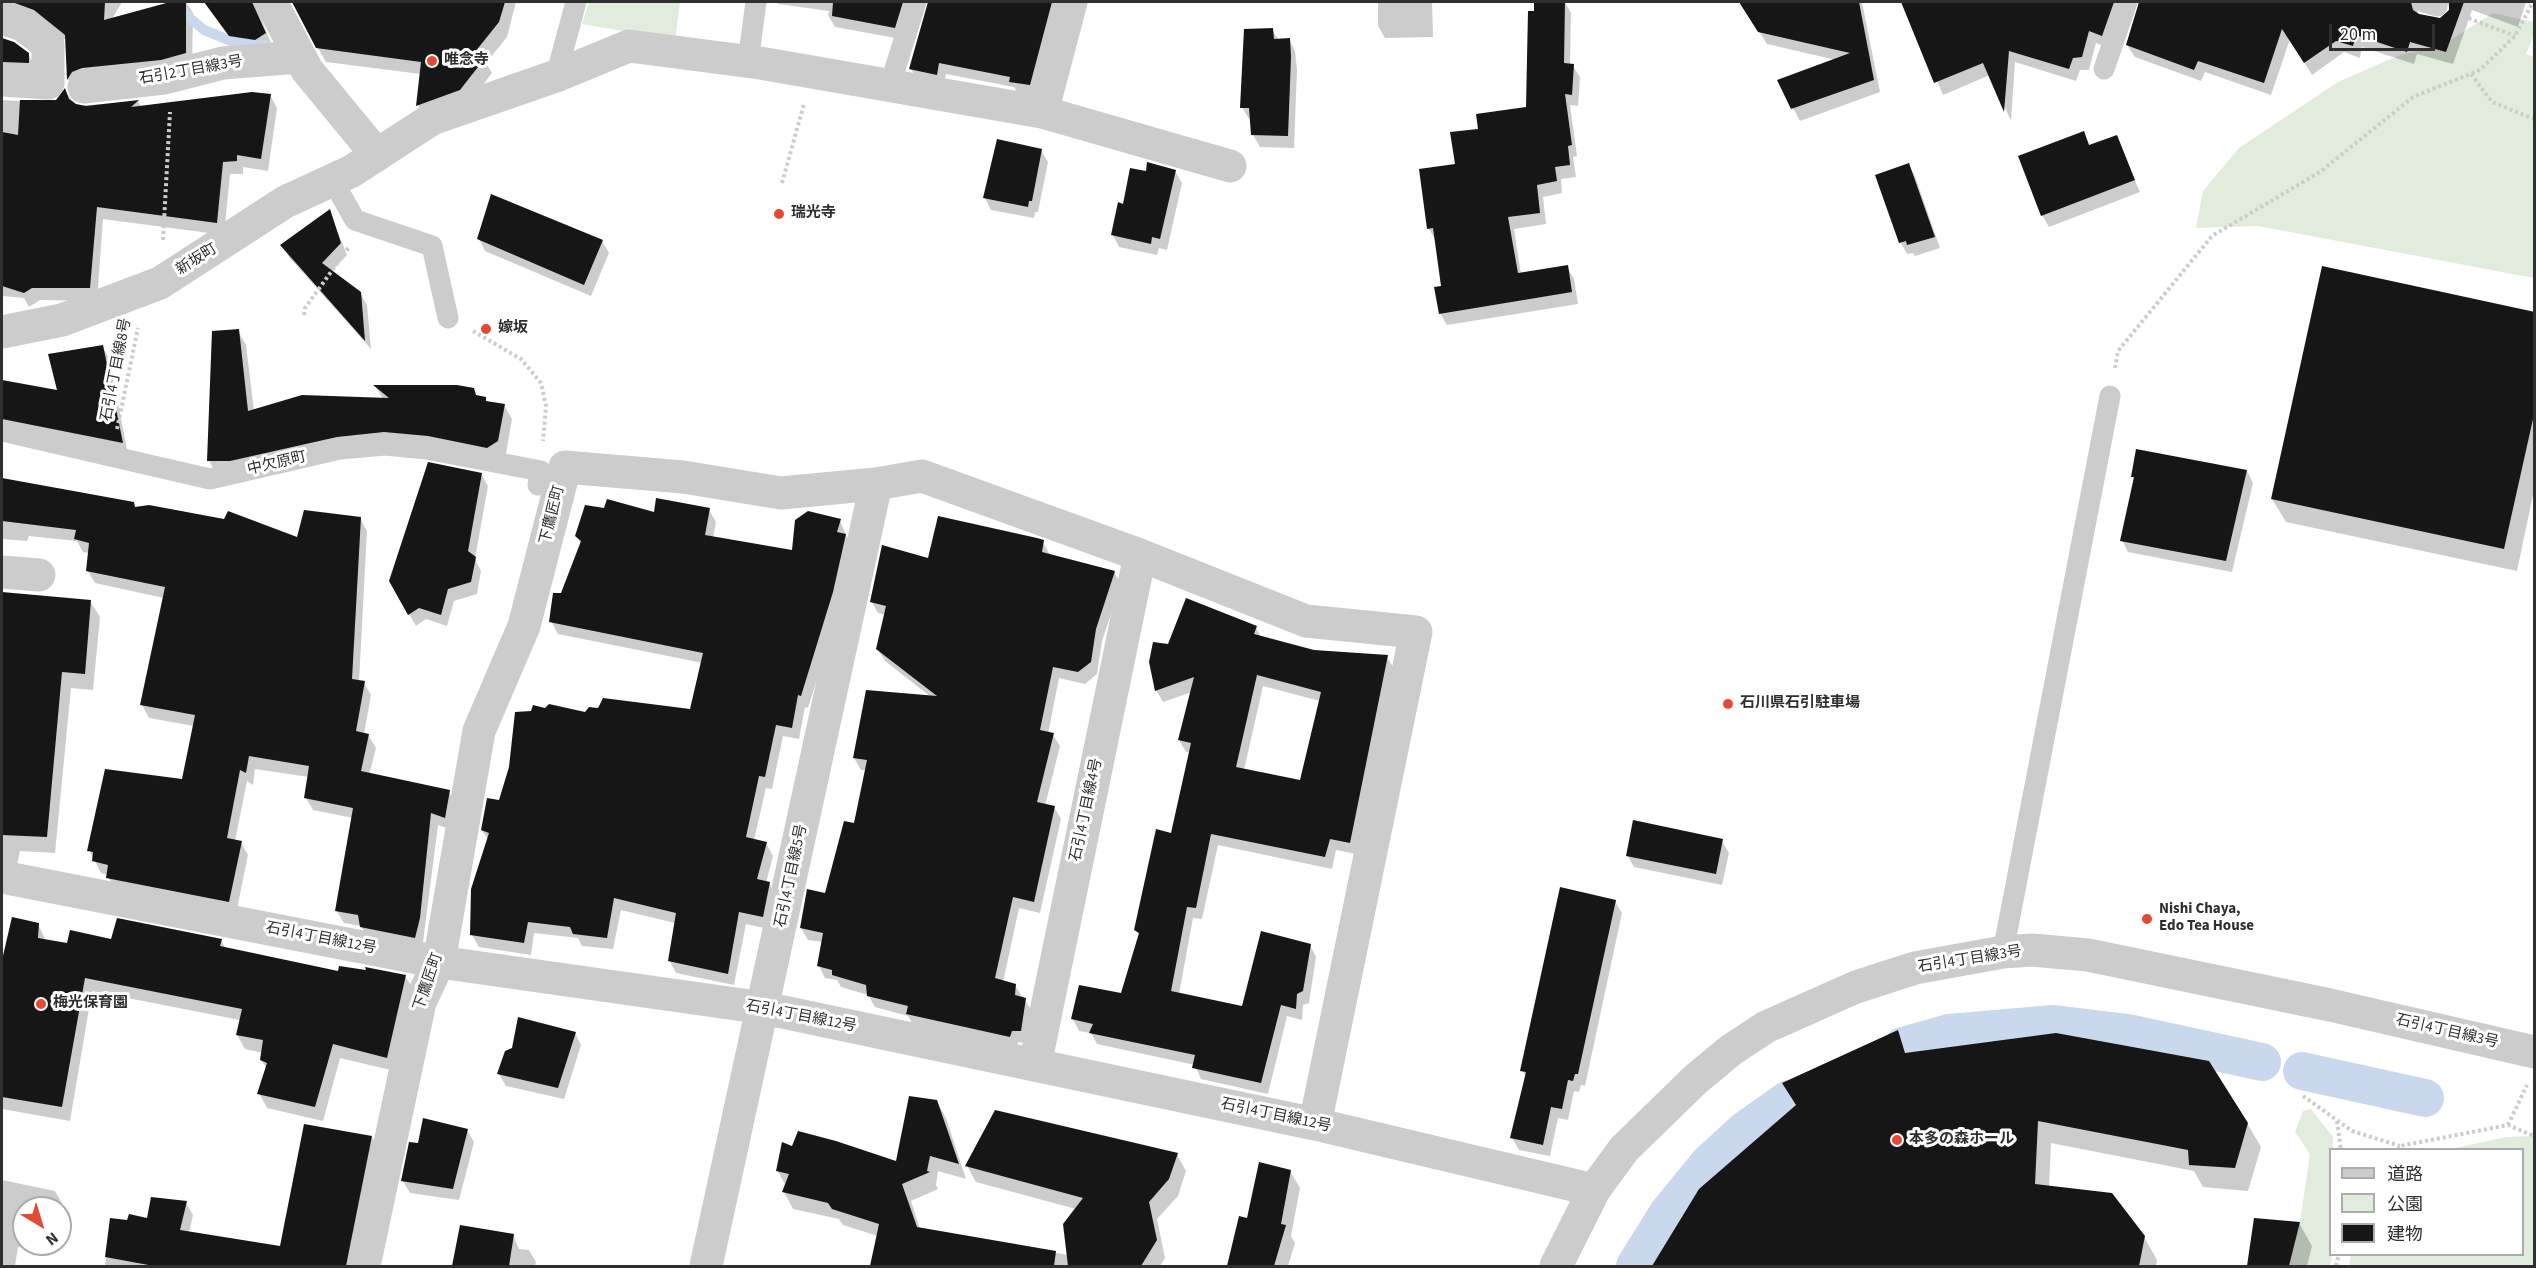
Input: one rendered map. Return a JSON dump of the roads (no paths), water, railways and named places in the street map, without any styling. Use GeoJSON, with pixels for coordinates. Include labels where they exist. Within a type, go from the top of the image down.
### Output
{"type":"FeatureCollection","features":[{"type":"Feature","properties":{"kind":"street"},"geometry":{"type":"LineString","coordinates":[[271,2],[299,57],[377,155]]}},
{"type":"Feature","properties":{"kind":"street"},"geometry":{"type":"LineString","coordinates":[[1042,112],[1071,2]]}},
{"type":"Feature","properties":{"kind":"street"},"geometry":{"type":"LineString","coordinates":[[2,18],[23,25],[48,44],[48,83],[2,80]]}},
{"type":"Feature","properties":{"kind":"street","name":"新坂町"},"geometry":{"type":"LineString","coordinates":[[2,332],[62,320],[160,283],[218,248],[285,202],[333,181],[432,119],[556,76],[629,46],[813,72],[1042,112],[1230,166]]}},
{"type":"Feature","properties":{"kind":"street","name":"石引2丁目線3号"},"geometry":{"type":"LineString","coordinates":[[84,87],[172,76],[223,63],[299,57]]}},
{"type":"Feature","properties":{"kind":"street"},"geometry":{"type":"LineString","coordinates":[[548,474],[683,477],[781,493],[876,484],[922,476],[1140,555],[1306,621],[1416,632],[1315,1124]]}},
{"type":"Feature","properties":{"kind":"street","name":"下鷹匠町"},"geometry":{"type":"LineString","coordinates":[[363,1266],[420,1002],[439,962],[478,731],[524,626],[548,474]]}},
{"type":"Feature","properties":{"kind":"street","name":"石引4丁目線5号"},"geometry":{"type":"LineString","coordinates":[[706,1266],[764,1008],[876,484]]}},
{"type":"Feature","properties":{"kind":"street","name":"石引4丁目線4号"},"geometry":{"type":"LineString","coordinates":[[1035,1065],[1140,555]]}},
{"type":"Feature","properties":{"kind":"street"},"geometry":{"type":"LineString","coordinates":[[2,572],[39,575]]}},
{"type":"Feature","properties":{"kind":"street","name":"石引4丁目線12号"},"geometry":{"type":"LineString","coordinates":[[2,877],[439,962],[764,1008],[1315,1124],[1594,1190]]}},
{"type":"Feature","properties":{"kind":"street","name":"石引4丁目線3号"},"geometry":{"type":"LineString","coordinates":[[1556,1266],[1594,1190],[1624,1149],[1664,1107],[1731,1050],[1766,1027],[1847,990],[1915,968],[2003,952],[2032,950],[2088,955],[2330,1005],[2532,1065]]}},
{"type":"Feature","properties":{"kind":"lane"},"geometry":{"type":"LineString","coordinates":[[556,76],[576,2]]}},
{"type":"Feature","properties":{"kind":"lane"},"geometry":{"type":"LineString","coordinates":[[748,62],[756,2]]}},
{"type":"Feature","properties":{"kind":"lane"},"geometry":{"type":"LineString","coordinates":[[890,85],[916,2]]}},
{"type":"Feature","properties":{"kind":"lane"},"geometry":{"type":"LineString","coordinates":[[2104,69],[2127,2]]}},
{"type":"Feature","properties":{"kind":"lane"},"geometry":{"type":"LineString","coordinates":[[333,181],[355,220],[432,246],[448,318]]}},
{"type":"Feature","properties":{"kind":"lane"},"geometry":{"type":"LineString","coordinates":[[2003,952],[2110,396]]}},
{"type":"Feature","properties":{"kind":"lane","name":"中欠原町"},"geometry":{"type":"LineString","coordinates":[[2,431],[210,479],[339,449],[385,445],[426,448],[548,474]]}},
{"type":"Feature","properties":{"kind":"waterway"},"geometry":{"type":"LineString","coordinates":[[171,2],[204,30],[236,43],[265,45]]}},
{"type":"Feature","properties":{"kind":"waterway"},"geometry":{"type":"LineString","coordinates":[[1903,1046],[1949,1033],[2054,1024],[2128,1033],[2262,1062]]}},
{"type":"Feature","properties":{"kind":"waterway"},"geometry":{"type":"LineString","coordinates":[[2302,1071],[2425,1098]]}},
{"type":"Feature","properties":{"kind":"waterway"},"geometry":{"type":"LineString","coordinates":[[1635,1266],[1668,1213],[1708,1164],[1745,1130],[1789,1099]]}},
{"type":"Feature","properties":{"kind":"place","name":"唯念寺"},"geometry":{"type":"Point","coordinates":[432,61]}},
{"type":"Feature","properties":{"kind":"place","name":"瑞光寺"},"geometry":{"type":"Point","coordinates":[779,214]}},
{"type":"Feature","properties":{"kind":"place","name":"嫁坂"},"geometry":{"type":"Point","coordinates":[486,329]}},
{"type":"Feature","properties":{"kind":"place","name":"石川県石引駐車場"},"geometry":{"type":"Point","coordinates":[1728,704]}},
{"type":"Feature","properties":{"kind":"place","name":"Nishi Chaya, Edo Tea House"},"geometry":{"type":"Point","coordinates":[2147,919]}},
{"type":"Feature","properties":{"kind":"place","name":"梅光保育園"},"geometry":{"type":"Point","coordinates":[41,1004]}},
{"type":"Feature","properties":{"kind":"place","name":"本多の森ホール"},"geometry":{"type":"Point","coordinates":[1897,1140]}}]}
